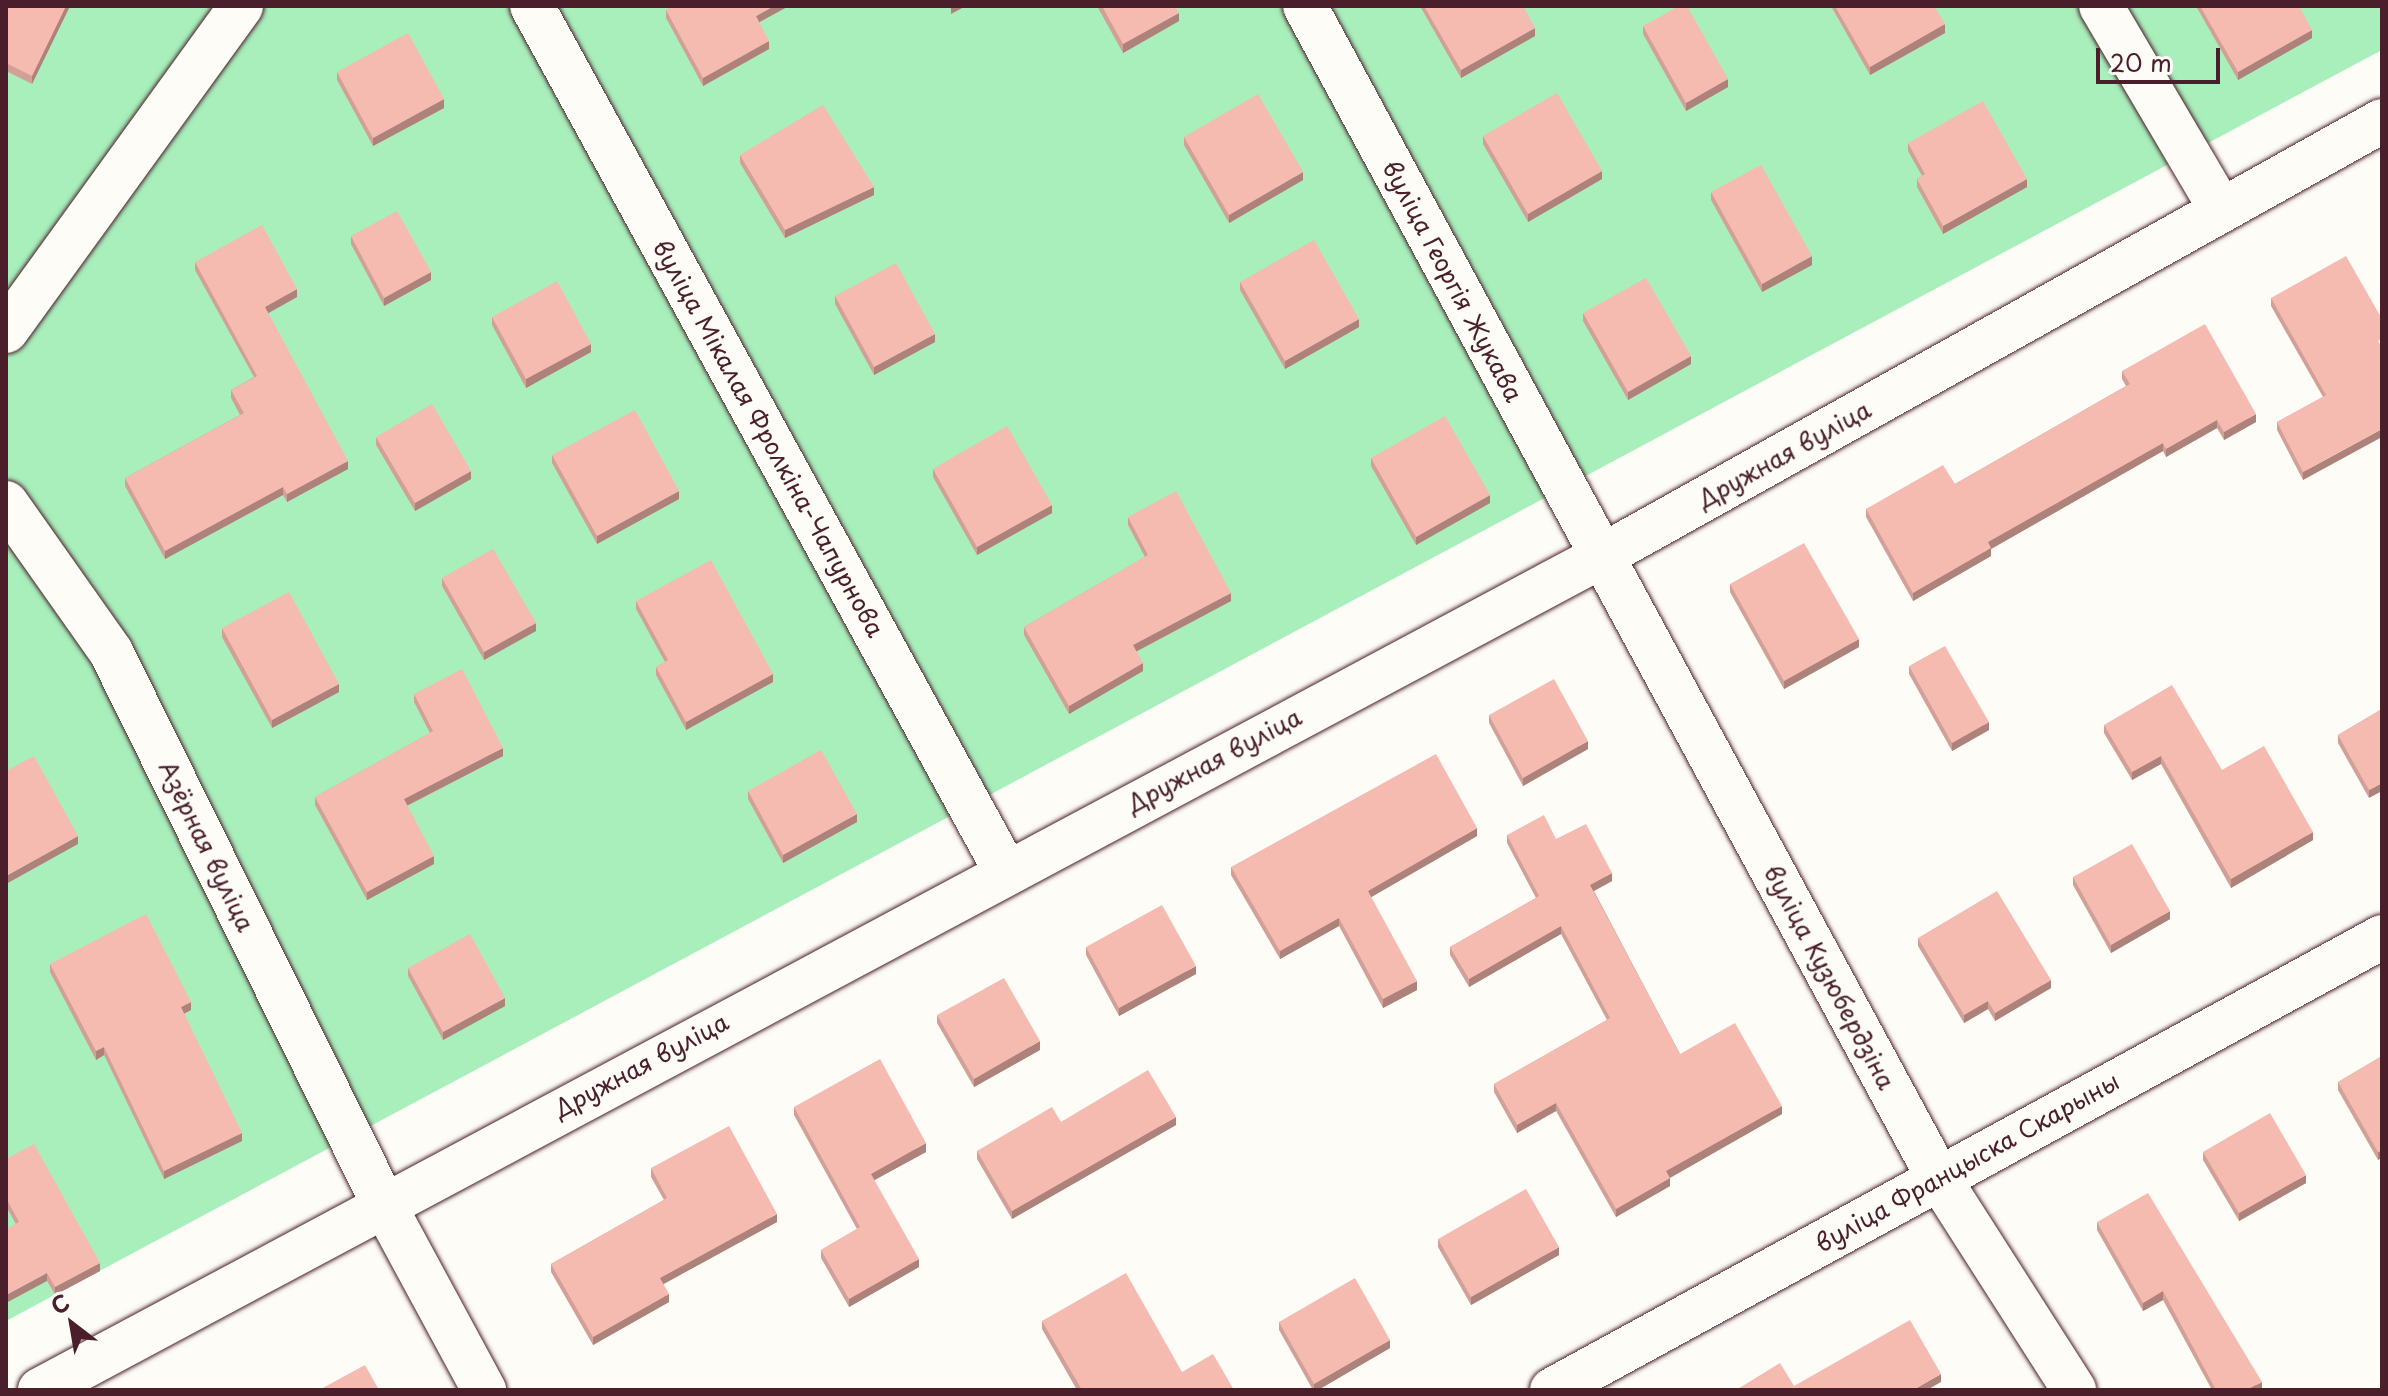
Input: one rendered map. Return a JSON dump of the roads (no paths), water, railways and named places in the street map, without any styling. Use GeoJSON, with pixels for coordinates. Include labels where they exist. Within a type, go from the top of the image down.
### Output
{"type":"FeatureCollection","features":[{"type":"Feature","properties":{"kind":"street"},"geometry":{"type":"LineString","coordinates":[[6,331],[241,6]]}},
{"type":"Feature","properties":{"kind":"street","name":"вуліца Мікалая Фролкіна-Чапурнова"},"geometry":{"type":"LineString","coordinates":[[532,6],[1005,870]]}},
{"type":"Feature","properties":{"kind":"street","name":"вуліца Георгія Жукава"},"geometry":{"type":"LineString","coordinates":[[1305,6],[1602,556]]}},
{"type":"Feature","properties":{"kind":"street"},"geometry":{"type":"LineString","coordinates":[[2101,6],[2221,210]]}},
{"type":"Feature","properties":{"kind":"street","name":"Дружная вуліца"},"geometry":{"type":"LineString","coordinates":[[40,1390],[1005,870],[1602,556],[2382,121]]}},
{"type":"Feature","properties":{"kind":"street","name":"Азёрная вуліца"},"geometry":{"type":"LineString","coordinates":[[6,503],[111,652],[383,1203],[484,1390]]}},
{"type":"Feature","properties":{"kind":"street","name":"вуліца Кузюбердзіна"},"geometry":{"type":"LineString","coordinates":[[1602,556],[1938,1177],[2074,1390]]}},
{"type":"Feature","properties":{"kind":"street","name":"вуліца Францыска Скарыны"},"geometry":{"type":"LineString","coordinates":[[1552,1390],[2382,937]]}}]}
